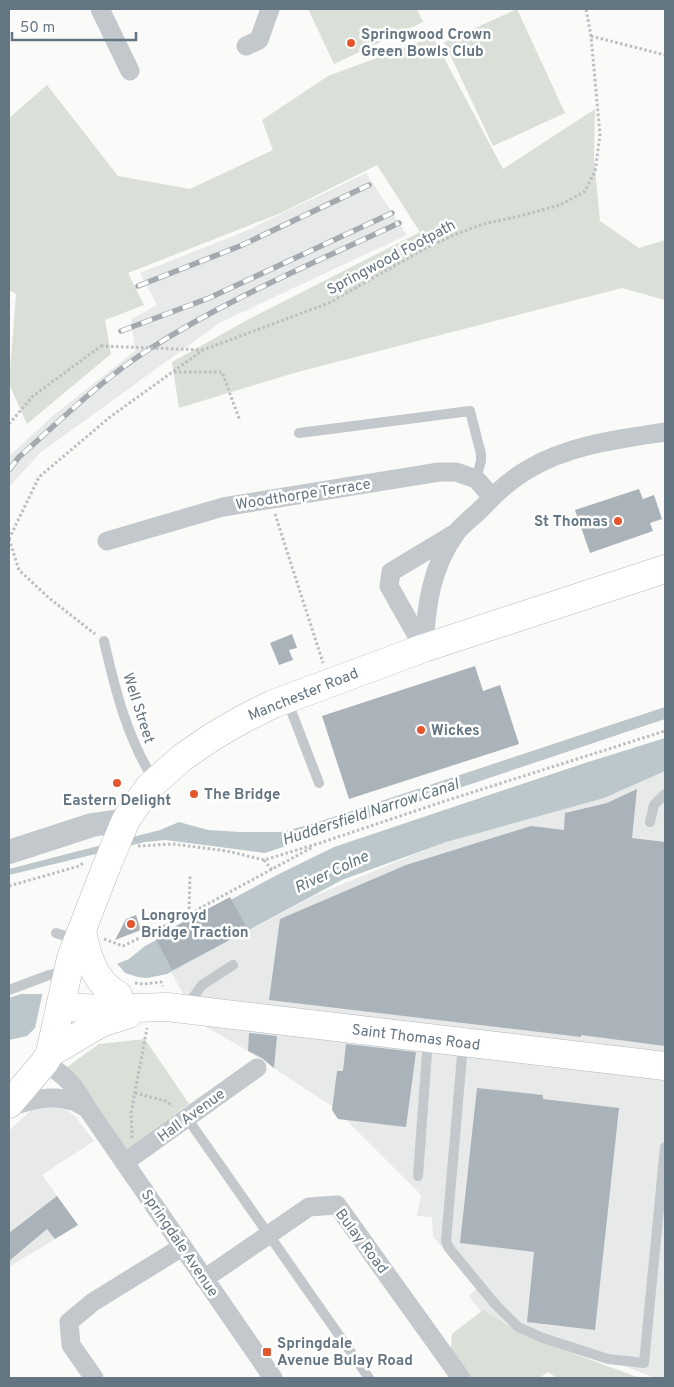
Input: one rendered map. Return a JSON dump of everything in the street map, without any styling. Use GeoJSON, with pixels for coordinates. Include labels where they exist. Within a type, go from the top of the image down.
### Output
{"type":"FeatureCollection","features":[{"type":"Feature","properties":{"kind":"main road","name":"Manchester Road"},"geometry":{"type":"LineString","coordinates":[[69,988],[87,955],[72,934],[107,865],[124,824],[154,781],[212,736],[243,719],[330,682],[424,648],[665,569]]}},
{"type":"Feature","properties":{"kind":"main road","name":"Saint Thomas Road"},"geometry":{"type":"LineString","coordinates":[[69,988],[161,999],[428,1038],[665,1066]]}},
{"type":"Feature","properties":{"kind":"main road","name":"Saint Thomas Road"},"geometry":{"type":"LineString","coordinates":[[69,988],[91,1008],[161,999]]}},
{"type":"Feature","properties":{"kind":"main road"},"geometry":{"type":"LineString","coordinates":[[47,1058],[69,988]]}},
{"type":"Feature","properties":{"kind":"main road"},"geometry":{"type":"LineString","coordinates":[[9,1106],[47,1058],[101,1023],[161,999]]}},
{"type":"Feature","properties":{"kind":"street"},"geometry":{"type":"LineString","coordinates":[[100,9],[130,71]]}},
{"type":"Feature","properties":{"kind":"street"},"geometry":{"type":"LineString","coordinates":[[246,46],[259,40],[270,9]]}},
{"type":"Feature","properties":{"kind":"street"},"geometry":{"type":"LineString","coordinates":[[424,648],[425,611],[430,591],[444,554],[457,533],[492,498],[526,470],[558,455],[595,444],[665,432]]}},
{"type":"Feature","properties":{"kind":"street","name":"Woodthorpe Terrace"},"geometry":{"type":"LineString","coordinates":[[108,541],[209,511],[270,498],[439,472],[456,472],[476,478]]}},
{"type":"Feature","properties":{"kind":"street"},"geometry":{"type":"LineString","coordinates":[[476,478],[492,498]]}},
{"type":"Feature","properties":{"kind":"street"},"geometry":{"type":"LineString","coordinates":[[424,648],[389,586],[391,572],[457,533]]}},
{"type":"Feature","properties":{"kind":"street"},"geometry":{"type":"LineString","coordinates":[[9,852],[92,825],[124,824]]}},
{"type":"Feature","properties":{"kind":"street","name":"Springdale Avenue"},"geometry":{"type":"LineString","coordinates":[[47,1058],[78,1092],[87,1108],[130,1159],[182,1247],[273,1378]]}},
{"type":"Feature","properties":{"kind":"street","name":"Hall Avenue"},"geometry":{"type":"LineString","coordinates":[[130,1159],[257,1068]]}},
{"type":"Feature","properties":{"kind":"street"},"geometry":{"type":"LineString","coordinates":[[9,1106],[34,1100],[53,1099],[72,1101],[87,1108]]}},
{"type":"Feature","properties":{"kind":"street","name":"Bulay Road"},"geometry":{"type":"LineString","coordinates":[[204,1279],[309,1207],[338,1204],[460,1378]]}},
{"type":"Feature","properties":{"kind":"street"},"geometry":{"type":"LineString","coordinates":[[94,1378],[71,1344],[69,1322],[93,1302],[182,1247]]}},
{"type":"Feature","properties":{"kind":"lane"},"geometry":{"type":"LineString","coordinates":[[298,433],[470,411],[481,454],[476,478]]}},
{"type":"Feature","properties":{"kind":"lane","name":"Well Street"},"geometry":{"type":"LineString","coordinates":[[104,641],[127,729],[154,781]]}},
{"type":"Feature","properties":{"kind":"lane"},"geometry":{"type":"LineString","coordinates":[[287,699],[319,783]]}},
{"type":"Feature","properties":{"kind":"lane"},"geometry":{"type":"LineString","coordinates":[[650,822],[654,805],[665,794]]}},
{"type":"Feature","properties":{"kind":"lane"},"geometry":{"type":"LineString","coordinates":[[161,999],[202,985],[233,965]]}},
{"type":"Feature","properties":{"kind":"lane"},"geometry":{"type":"LineString","coordinates":[[9,990],[50,975],[69,988]]}},
{"type":"Feature","properties":{"kind":"lane"},"geometry":{"type":"LineString","coordinates":[[418,1176],[428,1038]]}},
{"type":"Feature","properties":{"kind":"lane"},"geometry":{"type":"LineString","coordinates":[[464,1042],[446,1240],[449,1248],[495,1304],[518,1327],[543,1338],[608,1359],[644,1363],[662,1209],[665,1147]]}},
{"type":"Feature","properties":{"kind":"lane"},"geometry":{"type":"LineString","coordinates":[[188,1118],[369,1378]]}},
{"type":"Feature","properties":{"kind":"path","name":"Springwood Footpath"},"geometry":{"type":"LineString","coordinates":[[203,350],[329,304],[454,235],[483,224],[560,205],[584,192],[595,172],[600,135],[591,36],[586,9]]}},
{"type":"Feature","properties":{"kind":"path"},"geometry":{"type":"LineString","coordinates":[[591,36],[665,55]]}},
{"type":"Feature","properties":{"kind":"path"},"geometry":{"type":"LineString","coordinates":[[9,424],[35,394],[101,346],[203,350]]}},
{"type":"Feature","properties":{"kind":"path"},"geometry":{"type":"LineString","coordinates":[[104,641],[49,598],[19,570],[9,539],[39,477],[110,417],[203,350]]}},
{"type":"Feature","properties":{"kind":"path"},"geometry":{"type":"LineString","coordinates":[[173,372],[222,372],[240,421]]}},
{"type":"Feature","properties":{"kind":"path"},"geometry":{"type":"LineString","coordinates":[[270,498],[330,682]]}},
{"type":"Feature","properties":{"kind":"path"},"geometry":{"type":"LineString","coordinates":[[173,844],[227,851],[264,860],[665,731]]}},
{"type":"Feature","properties":{"kind":"path"},"geometry":{"type":"LineString","coordinates":[[124,946],[189,914],[320,843]]}},
{"type":"Feature","properties":{"kind":"path"},"geometry":{"type":"LineString","coordinates":[[264,860],[272,870]]}},
{"type":"Feature","properties":{"kind":"path"},"geometry":{"type":"LineString","coordinates":[[189,914],[190,874]]}},
{"type":"Feature","properties":{"kind":"path"},"geometry":{"type":"LineString","coordinates":[[9,886],[47,875]]}},
{"type":"Feature","properties":{"kind":"path"},"geometry":{"type":"LineString","coordinates":[[130,1159],[132,1137],[131,1113],[135,1092],[161,999]]}},
{"type":"Feature","properties":{"kind":"path"},"geometry":{"type":"LineString","coordinates":[[135,1092],[166,1101],[188,1118]]}},
{"type":"Feature","properties":{"kind":"shaded area","name":"Springwood Crown Green Bowls Club"},"geometry":{"type":"Polygon","coordinates":[[[308,9],[417,9],[423,22],[334,64],[308,9]]]}},
{"type":"Feature","properties":{"kind":"shaded area"},"geometry":{"type":"Polygon","coordinates":[[[517,9],[565,113],[493,146],[444,42],[517,9]]]}},
{"type":"Feature","properties":{"kind":"shaded area"},"geometry":{"type":"Polygon","coordinates":[[[433,37],[503,169],[595,109],[594,159],[600,221],[639,248],[665,240],[665,300],[622,288],[294,373],[179,408],[172,362],[249,319],[420,232],[377,165],[281,213],[128,273],[144,305],[105,320],[111,354],[27,424],[9,384],[16,294],[9,290],[9,118],[47,85],[118,176],[190,189],[273,150],[262,120],[328,76],[433,37]]]}},
{"type":"Feature","properties":{"kind":"shaded area"},"geometry":{"type":"Polygon","coordinates":[[[366,173],[407,235],[221,322],[40,453],[9,487],[9,456],[55,414],[135,351],[131,319],[157,305],[140,273],[248,230],[366,173]]]}},
{"type":"Feature","properties":{"kind":"shaded area"},"geometry":{"type":"Polygon","coordinates":[[[665,771],[665,1378],[654,1378],[580,1348],[502,1321],[492,1327],[469,1296],[476,1289],[433,1236],[432,1217],[417,1216],[421,1195],[333,1107],[248,1051],[199,1023],[171,972],[316,895],[437,845],[665,771]]]}},
{"type":"Feature","properties":{"kind":"shaded area"},"geometry":{"type":"Polygon","coordinates":[[[145,1039],[189,1104],[126,1150],[67,1067],[99,1044],[145,1039]]]}},
{"type":"Feature","properties":{"kind":"shaded area"},"geometry":{"type":"Polygon","coordinates":[[[63,1108],[75,1116],[94,1141],[42,1175],[78,1225],[9,1267],[9,1131],[31,1110],[63,1108]]]}},
{"type":"Feature","properties":{"kind":"shaded area"},"geometry":{"type":"Polygon","coordinates":[[[483,1310],[526,1336],[640,1378],[557,1378],[548,1372],[539,1378],[471,1378],[451,1349],[452,1334],[483,1310]]]}},
{"type":"Feature","properties":{"kind":"water","name":"Huddersfield Narrow Canal"},"geometry":{"type":"Polygon","coordinates":[[[665,707],[665,719],[265,853],[166,840],[145,842],[9,875],[9,869],[160,830],[179,822],[208,830],[281,832],[312,824],[665,707]]]}},
{"type":"Feature","properties":{"kind":"water","name":"River Colne"},"geometry":{"type":"Polygon","coordinates":[[[665,738],[665,771],[604,798],[446,842],[342,880],[167,974],[133,981],[38,1025],[27,1036],[9,1040],[9,998],[21,994],[41,994],[129,959],[145,946],[277,875],[334,847],[665,738]]]}},
{"type":"Feature","properties":{"kind":"pier"},"geometry":{"type":"Polygon","coordinates":[[[116,962],[125,973],[155,979],[107,991],[39,1027],[34,1033],[43,991],[116,962]]]}},
{"type":"Feature","properties":{"kind":"building","name":"St Thomas"},"geometry":{"type":"Polygon","coordinates":[[[639,489],[643,499],[654,495],[662,519],[650,523],[653,531],[590,553],[575,510],[639,489]]]}},
{"type":"Feature","properties":{"kind":"building"},"geometry":{"type":"Polygon","coordinates":[[[292,634],[297,648],[289,650],[293,660],[279,665],[270,643],[292,634]]]}},
{"type":"Feature","properties":{"kind":"building","name":"Wickes"},"geometry":{"type":"Polygon","coordinates":[[[475,666],[483,691],[500,685],[519,744],[349,799],[322,716],[475,666]]]}},
{"type":"Feature","properties":{"kind":"building"},"geometry":{"type":"Polygon","coordinates":[[[637,789],[632,838],[665,842],[665,1046],[269,1000],[280,919],[406,865],[531,826],[564,830],[565,813],[607,803],[637,789]]]}},
{"type":"Feature","properties":{"kind":"building"},"geometry":{"type":"Polygon","coordinates":[[[230,897],[248,930],[172,970],[155,937],[230,897]]]}},
{"type":"Feature","properties":{"kind":"building","name":"Longroyd Bridge Traction"},"geometry":{"type":"Polygon","coordinates":[[[136,915],[141,930],[115,940],[126,919],[136,915]]]}},
{"type":"Feature","properties":{"kind":"building"},"geometry":{"type":"Polygon","coordinates":[[[249,1033],[277,1036],[274,1068],[262,1058],[248,1051],[249,1033]]]}},
{"type":"Feature","properties":{"kind":"building"},"geometry":{"type":"Polygon","coordinates":[[[346,1044],[416,1052],[406,1127],[338,1119],[332,1110],[337,1071],[343,1071],[346,1044]]]}},
{"type":"Feature","properties":{"kind":"building"},"geometry":{"type":"Polygon","coordinates":[[[477,1088],[543,1095],[543,1099],[619,1108],[595,1330],[527,1322],[534,1252],[460,1243],[477,1088]]]}},
{"type":"Feature","properties":{"kind":"building"},"geometry":{"type":"Polygon","coordinates":[[[57,1196],[78,1225],[55,1239],[47,1229],[9,1261],[9,1233],[57,1196]]]}},
{"type":"Feature","properties":{"kind":"railway"},"geometry":{"type":"LineString","coordinates":[[138,286],[240,246],[369,185]]}},
{"type":"Feature","properties":{"kind":"railway"},"geometry":{"type":"LineString","coordinates":[[121,331],[209,298],[392,213]]}},
{"type":"Feature","properties":{"kind":"railway"},"geometry":{"type":"LineString","coordinates":[[9,470],[19,457],[82,401],[114,374],[148,350],[240,298],[399,223]]}},
{"type":"Feature","properties":{"kind":"place","name":"Springwood Crown Green Bowls Club"},"geometry":{"type":"Point","coordinates":[351,43]}},
{"type":"Feature","properties":{"kind":"place","name":"St Thomas"},"geometry":{"type":"Point","coordinates":[618,521]}},
{"type":"Feature","properties":{"kind":"place","name":"Wickes"},"geometry":{"type":"Point","coordinates":[421,730]}},
{"type":"Feature","properties":{"kind":"place","name":"Eastern Delight"},"geometry":{"type":"Point","coordinates":[117,783]}},
{"type":"Feature","properties":{"kind":"place","name":"The Bridge"},"geometry":{"type":"Point","coordinates":[194,794]}},
{"type":"Feature","properties":{"kind":"place","name":"Longroyd Bridge Traction"},"geometry":{"type":"Point","coordinates":[131,924]}},
{"type":"Feature","properties":{"kind":"place","name":"Springdale Avenue Bulay Road"},"geometry":{"type":"Point","coordinates":[267,1352]}}]}
